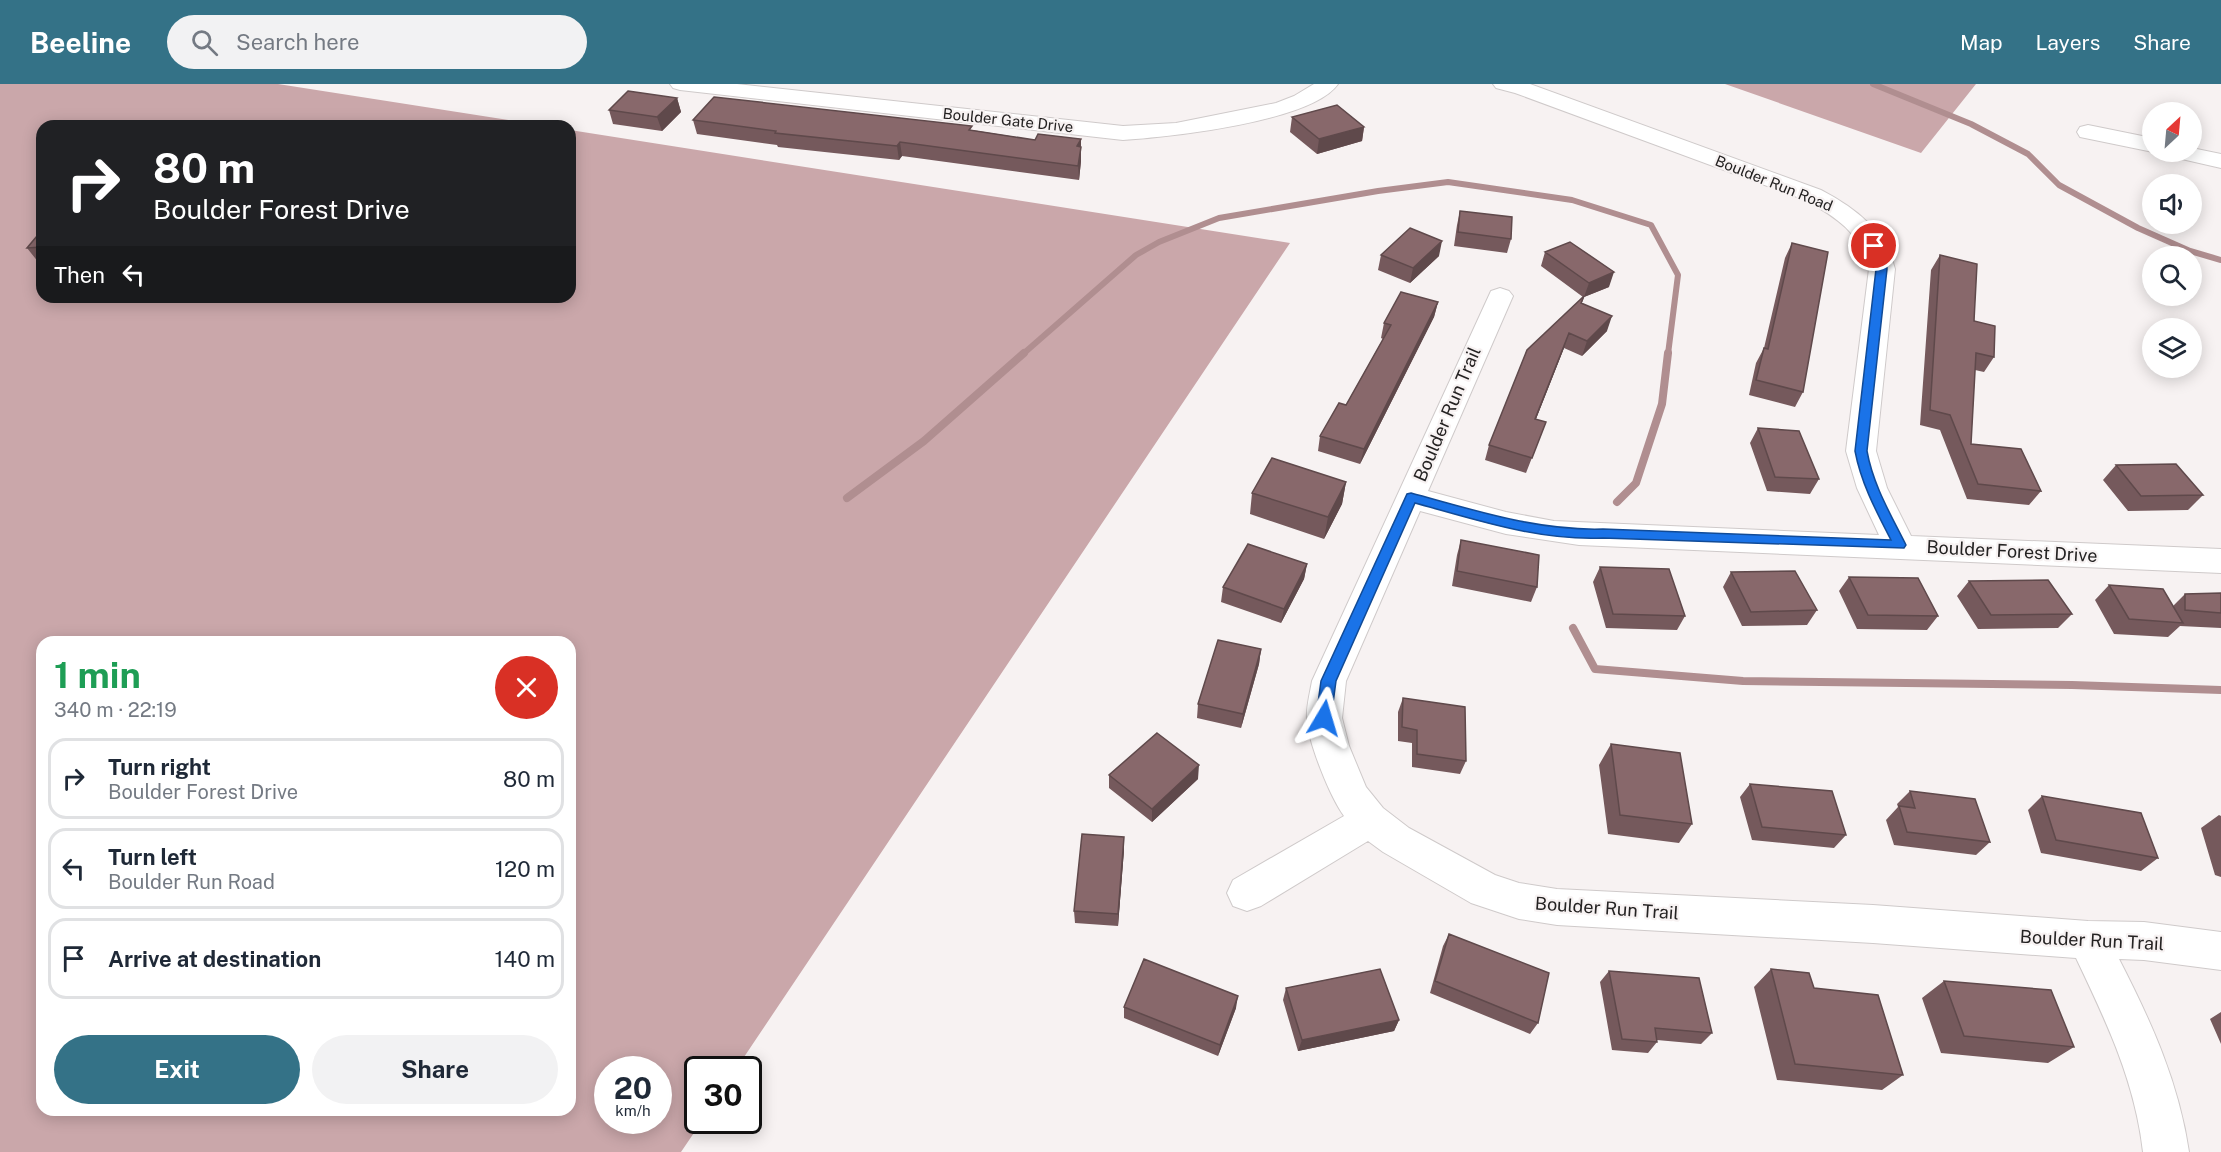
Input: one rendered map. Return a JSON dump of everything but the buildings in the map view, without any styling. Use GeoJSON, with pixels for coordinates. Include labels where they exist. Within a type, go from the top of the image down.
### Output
{"type":"FeatureCollection","features":[{"type":"Feature","properties":{"kind":"street","name":"Boulder Gate Drive"},"geometry":{"type":"LineString","coordinates":[[680,84],[1123,133],[1176,130],[1281,108],[1302,101],[1328,84]]}},
{"type":"Feature","properties":{"kind":"street","name":"Boulder Run Road"},"geometry":{"type":"LineString","coordinates":[[1503,84],[1565,104],[1813,195],[1837,208],[1866,234],[1881,258],[1882,269],[1861,451],[1864,468],[1878,502],[1900,545]]}},
{"type":"Feature","properties":{"kind":"street"},"geometry":{"type":"LineString","coordinates":[[2088,132],[2142,143]]}},
{"type":"Feature","properties":{"kind":"street"},"geometry":{"type":"LineString","coordinates":[[2202,157],[2221,161]]}},
{"type":"Feature","properties":{"kind":"street","name":"Boulder Run Trail"},"geometry":{"type":"LineString","coordinates":[[1500,296],[1329,681],[1324,718],[1330,746],[1352,797],[1370,820],[1396,840],[1485,890],[1519,901],[1548,906],[1873,924],[2088,940],[2144,941],[2221,951]]}},
{"type":"Feature","properties":{"kind":"street","name":"Boulder Forest Drive"},"geometry":{"type":"LineString","coordinates":[[1411,497],[1503,523],[1571,535],[1603,534],[1900,545],[2221,561]]}},
{"type":"Feature","properties":{"kind":"street"},"geometry":{"type":"LineString","coordinates":[[1247,892],[1370,820]]}},
{"type":"Feature","properties":{"kind":"street"},"geometry":{"type":"LineString","coordinates":[[2088,940],[2137,1041],[2154,1089],[2166,1152]]}},
{"type":"Feature","properties":{"kind":"shaded area"},"geometry":{"type":"Polygon","coordinates":[[[0,84],[278,84],[508,120],[36,120],[36,303],[576,303],[576,131],[1290,243],[745,1056],[684,1056],[684,1134],[693,1134],[681,1152],[0,1152],[0,84]]]}},
{"type":"Feature","properties":{"kind":"shaded area"},"geometry":{"type":"Polygon","coordinates":[[[1725,84],[1976,84],[1921,153],[1725,84]]]}},
{"type":"Feature","properties":{"kind":"waterway"},"geometry":{"type":"LineString","coordinates":[[1873,84],[1971,124],[2028,154],[2059,185],[2138,228],[2190,251],[2221,260]]}},
{"type":"Feature","properties":{"kind":"waterway"},"geometry":{"type":"LineString","coordinates":[[1023,354],[1136,255],[1159,242],[1219,218],[1378,191],[1448,182],[1572,200],[1651,225],[1678,275],[1668,354]]}},
{"type":"Feature","properties":{"kind":"waterway"},"geometry":{"type":"LineString","coordinates":[[847,498],[924,441],[1024,353]]}},
{"type":"Feature","properties":{"kind":"waterway"},"geometry":{"type":"LineString","coordinates":[[1617,502],[1636,483],[1662,404],[1668,353]]}},
{"type":"Feature","properties":{"kind":"waterway"},"geometry":{"type":"LineString","coordinates":[[1573,628],[1595,669],[1743,681],[2072,685],[2221,690]]}},
{"type":"Feature","properties":{"kind":"route"},"geometry":{"type":"LineString","coordinates":[[1324,718],[1329,681],[1411,497],[1503,523],[1571,535],[1603,534],[1900,545],[1878,502],[1864,468],[1861,451],[1882,269],[1881,258],[1874,246]]}}]}
